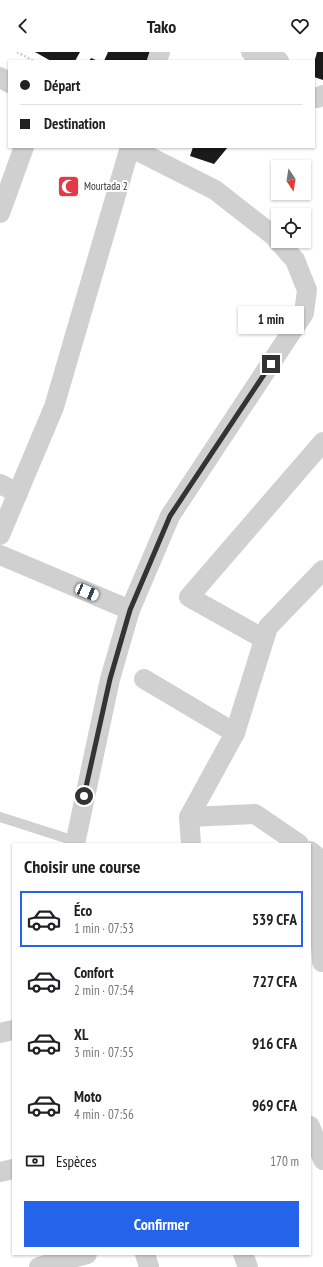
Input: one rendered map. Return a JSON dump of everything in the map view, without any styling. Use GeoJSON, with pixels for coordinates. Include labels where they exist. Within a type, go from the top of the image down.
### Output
{"type":"FeatureCollection","features":[{"type":"Feature","properties":{"kind":"street"},"geometry":{"type":"LineString","coordinates":[[251,52],[277,60]]}},
{"type":"Feature","properties":{"kind":"street"},"geometry":{"type":"LineString","coordinates":[[0,213],[24,148]]}},
{"type":"Feature","properties":{"kind":"street"},"geometry":{"type":"LineString","coordinates":[[0,535],[54,407],[130,148]]}},
{"type":"Feature","properties":{"kind":"street"},"geometry":{"type":"LineString","coordinates":[[132,148],[215,190],[271,234]]}},
{"type":"Feature","properties":{"kind":"street"},"geometry":{"type":"LineString","coordinates":[[75,842],[110,679],[130,610],[170,516],[304,313],[307,290],[295,260],[284,248]]}},
{"type":"Feature","properties":{"kind":"street"},"geometry":{"type":"LineString","coordinates":[[264,639],[189,597],[323,442]]}},
{"type":"Feature","properties":{"kind":"street"},"geometry":{"type":"LineString","coordinates":[[0,484],[18,493]]}},
{"type":"Feature","properties":{"kind":"street"},"geometry":{"type":"LineString","coordinates":[[0,555],[130,610]]}},
{"type":"Feature","properties":{"kind":"street"},"geometry":{"type":"LineString","coordinates":[[191,843],[189,817],[235,733],[268,627],[323,570]]}},
{"type":"Feature","properties":{"kind":"street"},"geometry":{"type":"LineString","coordinates":[[144,679],[235,733]]}},
{"type":"Feature","properties":{"kind":"street"},"geometry":{"type":"LineString","coordinates":[[189,817],[255,814],[298,843]]}},
{"type":"Feature","properties":{"kind":"street"},"geometry":{"type":"LineString","coordinates":[[311,853],[316,856],[318,962]]}},
{"type":"Feature","properties":{"kind":"street"},"geometry":{"type":"LineString","coordinates":[[0,1033],[12,1030]]}},
{"type":"Feature","properties":{"kind":"street"},"geometry":{"type":"LineString","coordinates":[[314,1134],[323,1160]]}},
{"type":"Feature","properties":{"kind":"street"},"geometry":{"type":"LineString","coordinates":[[0,1172],[12,1169]]}},
{"type":"Feature","properties":{"kind":"street"},"geometry":{"type":"LineString","coordinates":[[39,1267],[83,1255]]}},
{"type":"Feature","properties":{"kind":"street"},"geometry":{"type":"LineString","coordinates":[[145,1255],[149,1267]]}},
{"type":"Feature","properties":{"kind":"street"},"geometry":{"type":"LineString","coordinates":[[242,1255],[248,1267]]}},
{"type":"Feature","properties":{"kind":"lane"},"geometry":{"type":"LineString","coordinates":[[0,817],[75,842]]}},
{"type":"Feature","properties":{"kind":"path"},"geometry":{"type":"LineString","coordinates":[[17,52],[32,60]]}},
{"type":"Feature","properties":{"kind":"building"},"geometry":{"type":"Polygon","coordinates":[[[35,52],[80,52],[76,60],[49,60],[35,52]]]}},
{"type":"Feature","properties":{"kind":"building"},"geometry":{"type":"Polygon","coordinates":[[[108,52],[151,52],[147,60],[104,60],[108,52]]]}},
{"type":"Feature","properties":{"kind":"building"},"geometry":{"type":"Polygon","coordinates":[[[317,52],[323,52],[323,80],[315,77],[315,60],[317,52]]]}},
{"type":"Feature","properties":{"kind":"building"},"geometry":{"type":"Polygon","coordinates":[[[193,148],[227,148],[214,164],[190,156],[193,148]]]}},
{"type":"Feature","properties":{"kind":"place","name":"Mourtada 2"},"geometry":{"type":"Point","coordinates":[68,186]}},
{"type":"Feature","properties":{"kind":"route"},"geometry":{"type":"LineString","coordinates":[[84,796],[110,679],[130,610],[170,516],[271,364]]}}]}
